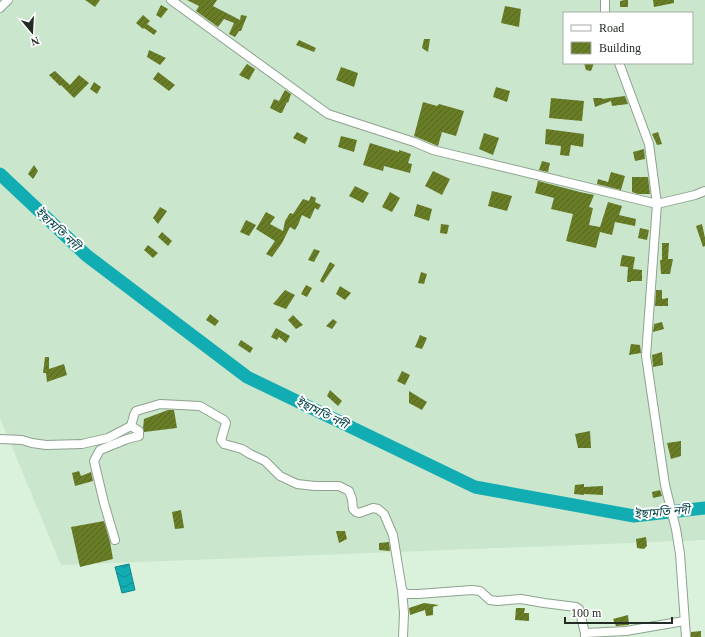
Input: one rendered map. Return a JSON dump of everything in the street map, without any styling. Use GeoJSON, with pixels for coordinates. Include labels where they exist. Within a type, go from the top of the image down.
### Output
{"type":"FeatureCollection","features":[{"type":"Feature","properties":{"kind":"street"},"geometry":{"type":"LineString","coordinates":[[0,8],[8,0]]}},
{"type":"Feature","properties":{"kind":"street"},"geometry":{"type":"LineString","coordinates":[[171,0],[328,114],[414,142],[433,150],[657,204],[705,191]]}},
{"type":"Feature","properties":{"kind":"street"},"geometry":{"type":"LineString","coordinates":[[605,12],[606,0]]}},
{"type":"Feature","properties":{"kind":"street"},"geometry":{"type":"LineString","coordinates":[[619,64],[649,144],[657,204],[646,356],[665,485],[676,529],[680,554],[686,637]]}},
{"type":"Feature","properties":{"kind":"street"},"geometry":{"type":"LineString","coordinates":[[0,439],[22,440],[46,445],[82,444],[108,438],[131,426],[136,412],[160,404],[200,406],[224,420],[226,423],[221,440],[224,444],[242,449],[265,461],[280,476],[297,484],[339,486],[349,491],[353,509],[356,512],[359,513],[373,508],[378,509],[384,514],[393,535],[402,590],[404,613],[403,637]]}},
{"type":"Feature","properties":{"kind":"street"},"geometry":{"type":"LineString","coordinates":[[115,540],[104,503],[94,460],[100,450],[127,439],[139,436],[138,431],[131,426]]}},
{"type":"Feature","properties":{"kind":"street"},"geometry":{"type":"LineString","coordinates":[[402,590],[406,594],[418,594],[472,590],[480,591],[490,600],[497,601],[522,599],[576,607],[579,609],[585,635],[626,631],[684,621]]}},
{"type":"Feature","properties":{"kind":"shaded area"},"geometry":{"type":"Polygon","coordinates":[[[0,0],[705,0],[705,540],[61,565],[0,418],[0,0]]]}},
{"type":"Feature","properties":{"kind":"water"},"geometry":{"type":"Polygon","coordinates":[[[129,564],[135,590],[122,593],[115,567],[129,564]]]}},
{"type":"Feature","properties":{"kind":"building"},"geometry":{"type":"Polygon","coordinates":[[[85,0],[100,0],[95,7],[85,0]]]}},
{"type":"Feature","properties":{"kind":"building"},"geometry":{"type":"Polygon","coordinates":[[[187,0],[217,0],[213,6],[240,20],[241,15],[247,16],[241,31],[239,31],[235,37],[229,34],[234,23],[224,19],[218,27],[196,11],[199,6],[187,0]]]}},
{"type":"Feature","properties":{"kind":"building"},"geometry":{"type":"Polygon","coordinates":[[[628,0],[628,7],[620,7],[620,1],[628,0]]]}},
{"type":"Feature","properties":{"kind":"building"},"geometry":{"type":"Polygon","coordinates":[[[653,0],[674,0],[674,3],[654,7],[653,0]]]}},
{"type":"Feature","properties":{"kind":"building"},"geometry":{"type":"Polygon","coordinates":[[[161,5],[168,9],[161,18],[156,15],[161,5]]]}},
{"type":"Feature","properties":{"kind":"building"},"geometry":{"type":"Polygon","coordinates":[[[505,6],[521,9],[519,27],[501,23],[505,6]]]}},
{"type":"Feature","properties":{"kind":"building"},"geometry":{"type":"Polygon","coordinates":[[[143,15],[150,21],[147,24],[157,31],[154,35],[136,23],[143,15]]]}},
{"type":"Feature","properties":{"kind":"building"},"geometry":{"type":"Polygon","coordinates":[[[424,39],[430,39],[428,52],[422,48],[424,39]]]}},
{"type":"Feature","properties":{"kind":"building"},"geometry":{"type":"Polygon","coordinates":[[[299,40],[316,48],[314,52],[296,45],[299,40]]]}},
{"type":"Feature","properties":{"kind":"building"},"geometry":{"type":"Polygon","coordinates":[[[149,50],[166,58],[160,65],[147,57],[149,50]]]}},
{"type":"Feature","properties":{"kind":"building"},"geometry":{"type":"Polygon","coordinates":[[[247,64],[255,69],[249,80],[239,75],[247,64]]]}},
{"type":"Feature","properties":{"kind":"building"},"geometry":{"type":"Polygon","coordinates":[[[584,64],[594,64],[591,71],[586,70],[584,64]]]}},
{"type":"Feature","properties":{"kind":"building"},"geometry":{"type":"Polygon","coordinates":[[[341,67],[358,73],[354,87],[336,80],[341,67]]]}},
{"type":"Feature","properties":{"kind":"building"},"geometry":{"type":"Polygon","coordinates":[[[55,71],[70,85],[79,75],[89,83],[74,98],[49,75],[55,71]]]}},
{"type":"Feature","properties":{"kind":"building"},"geometry":{"type":"Polygon","coordinates":[[[158,72],[175,85],[169,91],[153,79],[158,72]]]}},
{"type":"Feature","properties":{"kind":"building"},"geometry":{"type":"Polygon","coordinates":[[[94,82],[101,87],[97,94],[90,89],[94,82]]]}},
{"type":"Feature","properties":{"kind":"building"},"geometry":{"type":"Polygon","coordinates":[[[496,87],[510,91],[507,102],[493,97],[496,87]]]}},
{"type":"Feature","properties":{"kind":"building"},"geometry":{"type":"Polygon","coordinates":[[[285,90],[291,94],[288,103],[287,102],[282,113],[280,113],[270,108],[274,99],[279,101],[285,90]]]}},
{"type":"Feature","properties":{"kind":"building"},"geometry":{"type":"Polygon","coordinates":[[[625,96],[628,104],[612,106],[611,101],[595,107],[593,98],[602,99],[625,96]]]}},
{"type":"Feature","properties":{"kind":"building"},"geometry":{"type":"Polygon","coordinates":[[[551,98],[584,101],[582,121],[549,118],[551,98]]]}},
{"type":"Feature","properties":{"kind":"building"},"geometry":{"type":"Polygon","coordinates":[[[423,102],[437,106],[439,104],[464,111],[456,136],[442,132],[438,146],[414,136],[423,102]]]}},
{"type":"Feature","properties":{"kind":"building"},"geometry":{"type":"Polygon","coordinates":[[[546,129],[584,134],[583,147],[571,145],[569,156],[560,155],[561,146],[545,144],[546,129]]]}},
{"type":"Feature","properties":{"kind":"building"},"geometry":{"type":"Polygon","coordinates":[[[297,132],[308,138],[305,144],[293,138],[297,132]]]}},
{"type":"Feature","properties":{"kind":"building"},"geometry":{"type":"Polygon","coordinates":[[[658,132],[662,144],[657,145],[652,134],[658,132]]]}},
{"type":"Feature","properties":{"kind":"building"},"geometry":{"type":"Polygon","coordinates":[[[484,133],[499,138],[493,155],[479,149],[484,133]]]}},
{"type":"Feature","properties":{"kind":"building"},"geometry":{"type":"Polygon","coordinates":[[[341,136],[357,140],[354,152],[338,147],[341,136]]]}},
{"type":"Feature","properties":{"kind":"building"},"geometry":{"type":"Polygon","coordinates":[[[370,143],[411,154],[408,163],[412,164],[410,173],[384,166],[383,171],[363,165],[370,143]]]}},
{"type":"Feature","properties":{"kind":"building"},"geometry":{"type":"Polygon","coordinates":[[[644,149],[645,159],[635,161],[633,152],[644,149]]]}},
{"type":"Feature","properties":{"kind":"building"},"geometry":{"type":"Polygon","coordinates":[[[542,161],[550,163],[548,172],[539,170],[542,161]]]}},
{"type":"Feature","properties":{"kind":"building"},"geometry":{"type":"Polygon","coordinates":[[[34,165],[38,171],[33,179],[28,174],[34,165]]]}},
{"type":"Feature","properties":{"kind":"building"},"geometry":{"type":"Polygon","coordinates":[[[433,171],[450,179],[442,195],[425,186],[433,171]]]}},
{"type":"Feature","properties":{"kind":"building"},"geometry":{"type":"Polygon","coordinates":[[[611,172],[625,176],[621,190],[597,184],[598,179],[608,182],[611,172]]]}},
{"type":"Feature","properties":{"kind":"building"},"geometry":{"type":"Polygon","coordinates":[[[632,177],[648,177],[650,194],[638,194],[632,192],[632,177]]]}},
{"type":"Feature","properties":{"kind":"building"},"geometry":{"type":"Polygon","coordinates":[[[538,181],[594,195],[589,207],[593,208],[589,225],[600,227],[608,202],[622,206],[619,215],[636,219],[635,226],[615,222],[612,235],[600,232],[596,248],[566,241],[573,214],[551,209],[554,198],[535,193],[538,181]]]}},
{"type":"Feature","properties":{"kind":"building"},"geometry":{"type":"Polygon","coordinates":[[[355,186],[369,193],[363,203],[349,196],[355,186]]]}},
{"type":"Feature","properties":{"kind":"building"},"geometry":{"type":"Polygon","coordinates":[[[492,191],[512,196],[507,211],[488,206],[492,191]]]}},
{"type":"Feature","properties":{"kind":"building"},"geometry":{"type":"Polygon","coordinates":[[[390,192],[400,198],[392,212],[382,207],[390,192]]]}},
{"type":"Feature","properties":{"kind":"building"},"geometry":{"type":"Polygon","coordinates":[[[311,196],[316,198],[315,202],[321,205],[318,210],[315,208],[310,219],[302,215],[295,230],[290,227],[282,243],[272,257],[266,254],[275,241],[256,229],[266,212],[275,217],[270,224],[283,231],[285,221],[290,213],[293,214],[303,199],[309,201],[311,196]]]}},
{"type":"Feature","properties":{"kind":"building"},"geometry":{"type":"Polygon","coordinates":[[[417,204],[432,209],[429,221],[414,216],[417,204]]]}},
{"type":"Feature","properties":{"kind":"building"},"geometry":{"type":"Polygon","coordinates":[[[160,207],[167,211],[158,224],[153,218],[160,207]]]}},
{"type":"Feature","properties":{"kind":"building"},"geometry":{"type":"Polygon","coordinates":[[[246,220],[256,225],[249,236],[240,232],[246,220]]]}},
{"type":"Feature","properties":{"kind":"building"},"geometry":{"type":"Polygon","coordinates":[[[441,224],[449,225],[447,234],[440,233],[441,224]]]}},
{"type":"Feature","properties":{"kind":"building"},"geometry":{"type":"Polygon","coordinates":[[[702,224],[705,238],[705,246],[703,247],[696,226],[702,224]]]}},
{"type":"Feature","properties":{"kind":"building"},"geometry":{"type":"Polygon","coordinates":[[[640,228],[649,230],[647,240],[638,238],[640,228]]]}},
{"type":"Feature","properties":{"kind":"building"},"geometry":{"type":"Polygon","coordinates":[[[162,232],[172,241],[168,246],[158,237],[162,232]]]}},
{"type":"Feature","properties":{"kind":"building"},"geometry":{"type":"Polygon","coordinates":[[[662,243],[669,243],[668,259],[673,259],[670,274],[661,274],[660,260],[662,260],[662,243]]]}},
{"type":"Feature","properties":{"kind":"building"},"geometry":{"type":"Polygon","coordinates":[[[148,245],[158,253],[153,258],[144,250],[148,245]]]}},
{"type":"Feature","properties":{"kind":"building"},"geometry":{"type":"Polygon","coordinates":[[[314,249],[320,251],[314,262],[308,260],[314,249]]]}},
{"type":"Feature","properties":{"kind":"building"},"geometry":{"type":"Polygon","coordinates":[[[622,255],[635,257],[633,269],[642,270],[642,281],[627,282],[628,267],[620,266],[622,255]]]}},
{"type":"Feature","properties":{"kind":"building"},"geometry":{"type":"Polygon","coordinates":[[[330,262],[335,265],[323,283],[320,281],[330,262]]]}},
{"type":"Feature","properties":{"kind":"building"},"geometry":{"type":"Polygon","coordinates":[[[421,272],[427,274],[424,284],[418,283],[421,272]]]}},
{"type":"Feature","properties":{"kind":"building"},"geometry":{"type":"Polygon","coordinates":[[[306,285],[312,288],[307,297],[301,294],[306,285]]]}},
{"type":"Feature","properties":{"kind":"building"},"geometry":{"type":"Polygon","coordinates":[[[340,286],[351,293],[345,300],[336,294],[340,286]]]}},
{"type":"Feature","properties":{"kind":"building"},"geometry":{"type":"Polygon","coordinates":[[[285,290],[295,295],[286,309],[273,304],[285,290]]]}},
{"type":"Feature","properties":{"kind":"building"},"geometry":{"type":"Polygon","coordinates":[[[656,290],[662,290],[662,299],[668,298],[668,306],[655,306],[656,290]]]}},
{"type":"Feature","properties":{"kind":"building"},"geometry":{"type":"Polygon","coordinates":[[[210,314],[219,321],[215,326],[206,320],[210,314]]]}},
{"type":"Feature","properties":{"kind":"building"},"geometry":{"type":"Polygon","coordinates":[[[293,315],[303,325],[296,329],[288,320],[293,315]]]}},
{"type":"Feature","properties":{"kind":"building"},"geometry":{"type":"Polygon","coordinates":[[[333,319],[337,322],[332,329],[326,326],[333,319]]]}},
{"type":"Feature","properties":{"kind":"building"},"geometry":{"type":"Polygon","coordinates":[[[662,322],[664,329],[653,332],[654,324],[662,322]]]}},
{"type":"Feature","properties":{"kind":"building"},"geometry":{"type":"Polygon","coordinates":[[[276,328],[290,336],[286,343],[279,337],[277,340],[271,337],[276,328]]]}},
{"type":"Feature","properties":{"kind":"building"},"geometry":{"type":"Polygon","coordinates":[[[420,335],[427,338],[422,349],[415,347],[420,335]]]}},
{"type":"Feature","properties":{"kind":"building"},"geometry":{"type":"Polygon","coordinates":[[[241,340],[253,348],[250,353],[238,345],[241,340]]]}},
{"type":"Feature","properties":{"kind":"building"},"geometry":{"type":"Polygon","coordinates":[[[631,344],[640,345],[641,353],[629,355],[631,344]]]}},
{"type":"Feature","properties":{"kind":"building"},"geometry":{"type":"Polygon","coordinates":[[[662,352],[663,365],[653,367],[652,355],[662,352]]]}},
{"type":"Feature","properties":{"kind":"building"},"geometry":{"type":"Polygon","coordinates":[[[45,357],[49,357],[49,369],[64,364],[67,375],[47,382],[46,373],[43,373],[45,357]]]}},
{"type":"Feature","properties":{"kind":"building"},"geometry":{"type":"Polygon","coordinates":[[[402,371],[410,375],[405,385],[397,381],[402,371]]]}},
{"type":"Feature","properties":{"kind":"building"},"geometry":{"type":"Polygon","coordinates":[[[330,390],[342,401],[338,406],[327,396],[330,390]]]}},
{"type":"Feature","properties":{"kind":"building"},"geometry":{"type":"Polygon","coordinates":[[[409,391],[427,402],[422,410],[409,403],[409,391]]]}},
{"type":"Feature","properties":{"kind":"building"},"geometry":{"type":"Polygon","coordinates":[[[168,410],[174,410],[177,428],[144,432],[144,419],[168,410]]]}},
{"type":"Feature","properties":{"kind":"building"},"geometry":{"type":"Polygon","coordinates":[[[590,431],[591,448],[578,448],[575,434],[590,431]]]}},
{"type":"Feature","properties":{"kind":"building"},"geometry":{"type":"Polygon","coordinates":[[[681,441],[681,456],[671,459],[667,443],[681,441]]]}},
{"type":"Feature","properties":{"kind":"building"},"geometry":{"type":"Polygon","coordinates":[[[79,471],[81,476],[91,472],[93,481],[75,486],[72,473],[79,471]]]}},
{"type":"Feature","properties":{"kind":"building"},"geometry":{"type":"Polygon","coordinates":[[[584,484],[584,487],[603,486],[603,495],[574,494],[575,485],[584,484]]]}},
{"type":"Feature","properties":{"kind":"building"},"geometry":{"type":"Polygon","coordinates":[[[660,490],[662,496],[653,498],[652,492],[660,490]]]}},
{"type":"Feature","properties":{"kind":"building"},"geometry":{"type":"Polygon","coordinates":[[[181,510],[184,528],[175,529],[172,512],[181,510]]]}},
{"type":"Feature","properties":{"kind":"building"},"geometry":{"type":"Polygon","coordinates":[[[104,521],[113,559],[80,567],[71,527],[104,521]]]}},
{"type":"Feature","properties":{"kind":"building"},"geometry":{"type":"Polygon","coordinates":[[[336,531],[345,531],[347,539],[339,543],[336,531]]]}},
{"type":"Feature","properties":{"kind":"building"},"geometry":{"type":"Polygon","coordinates":[[[646,537],[647,546],[644,549],[637,548],[636,539],[646,537]]]}},
{"type":"Feature","properties":{"kind":"building"},"geometry":{"type":"Polygon","coordinates":[[[389,542],[390,551],[379,550],[379,543],[389,542]]]}},
{"type":"Feature","properties":{"kind":"building"},"geometry":{"type":"Polygon","coordinates":[[[424,603],[439,605],[433,607],[433,615],[426,616],[425,610],[410,615],[409,608],[424,603]]]}},
{"type":"Feature","properties":{"kind":"building"},"geometry":{"type":"Polygon","coordinates":[[[516,608],[525,608],[524,613],[529,613],[529,621],[515,620],[516,608]]]}},
{"type":"Feature","properties":{"kind":"building"},"geometry":{"type":"Polygon","coordinates":[[[628,615],[629,625],[616,626],[613,619],[628,615]]]}},
{"type":"Feature","properties":{"kind":"building"},"geometry":{"type":"Polygon","coordinates":[[[701,631],[701,637],[691,637],[691,632],[701,631]]]}},
{"type":"Feature","properties":{"kind":"waterway","name":"ইছামতি নদী"},"geometry":{"type":"LineString","coordinates":[[0,174],[86,255],[247,377],[475,487],[634,516],[705,508]]}}]}
